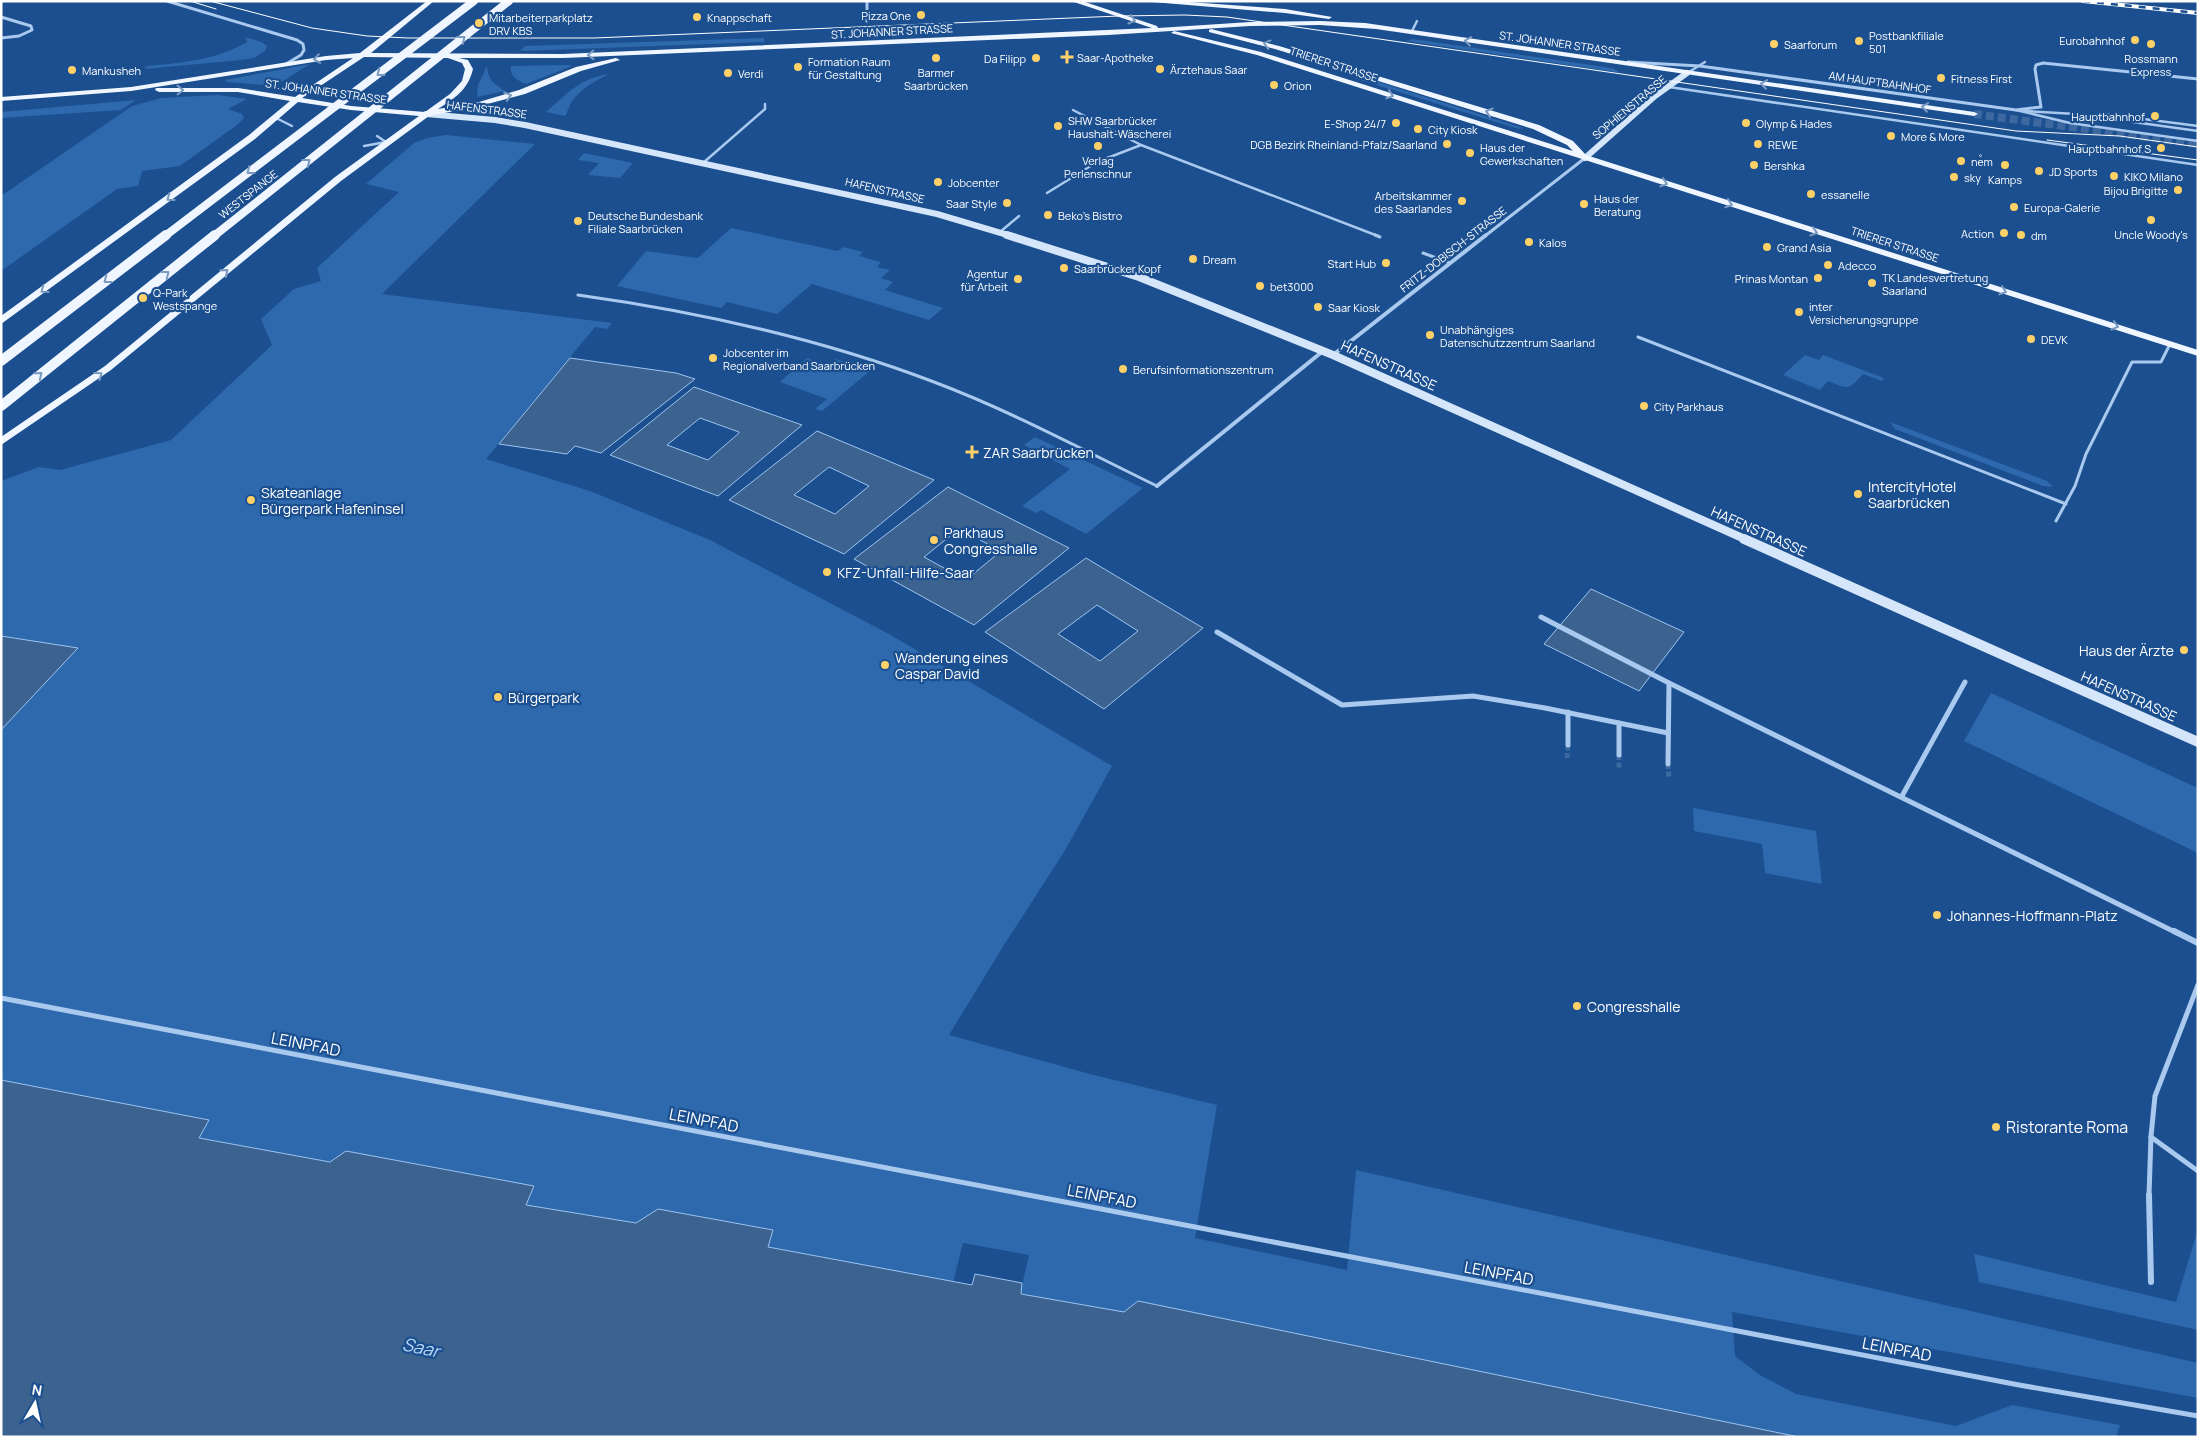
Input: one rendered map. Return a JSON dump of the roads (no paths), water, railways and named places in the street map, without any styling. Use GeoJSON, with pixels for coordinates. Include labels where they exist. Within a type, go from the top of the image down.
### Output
{"type":"FeatureCollection","features":[{"type":"Feature","properties":{"kind":"main road"},"geometry":{"type":"LineString","coordinates":[[1,321],[252,137],[295,99],[320,81],[365,55],[431,1]]}},
{"type":"Feature","properties":{"kind":"main road","name":"WESTSPANGE"},"geometry":{"type":"LineString","coordinates":[[1,361],[474,1]]}},
{"type":"Feature","properties":{"kind":"main road","name":"WESTSPANGE"},"geometry":{"type":"LineString","coordinates":[[1,406],[509,1]]}},
{"type":"Feature","properties":{"kind":"main road","name":"TRIERER STRASSE"},"geometry":{"type":"LineString","coordinates":[[1074,1],[1162,30],[1260,53],[2198,353]]}},
{"type":"Feature","properties":{"kind":"main road","name":"ST. JOHANNER STRASSE"},"geometry":{"type":"LineString","coordinates":[[1143,1],[1294,12],[1337,18],[1411,33],[1974,114]]}},
{"type":"Feature","properties":{"kind":"main road"},"geometry":{"type":"LineString","coordinates":[[1182,29],[1304,23],[1341,23],[1374,27]]}},
{"type":"Feature","properties":{"kind":"main road"},"geometry":{"type":"LineString","coordinates":[[1260,53],[1246,44],[1242,37],[1249,31],[1277,28],[1374,27]]}},
{"type":"Feature","properties":{"kind":"main road","name":"ST. JOHANNER STRASSE"},"geometry":{"type":"LineString","coordinates":[[1,99],[131,89],[286,64],[365,55],[563,56],[658,53],[1182,29]]}},
{"type":"Feature","properties":{"kind":"main road","name":"TRIERER STRASSE"},"geometry":{"type":"LineString","coordinates":[[1182,29],[1242,37],[1536,127],[1570,143],[1585,158]]}},
{"type":"Feature","properties":{"kind":"main road","name":"ST. JOHANNER STRASSE"},"geometry":{"type":"LineString","coordinates":[[1128,32],[1210,41]]}},
{"type":"Feature","properties":{"kind":"main road","name":"ST. JOHANNER STRASSE"},"geometry":{"type":"LineString","coordinates":[[131,89],[238,90],[351,108],[426,114],[480,104],[522,92],[579,69],[658,53]]}},
{"type":"Feature","properties":{"kind":"main road"},"geometry":{"type":"LineString","coordinates":[[1,442],[108,368],[338,179],[386,142],[453,96],[466,82],[469,69],[465,62],[445,55]]}},
{"type":"Feature","properties":{"kind":"street"},"geometry":{"type":"LineString","coordinates":[[168,1],[278,32],[297,40],[303,44],[304,50],[286,64]]}},
{"type":"Feature","properties":{"kind":"street"},"geometry":{"type":"LineString","coordinates":[[867,1],[867,21]]}},
{"type":"Feature","properties":{"kind":"street"},"geometry":{"type":"LineString","coordinates":[[1,17],[31,26],[32,30],[19,36],[1,38]]}},
{"type":"Feature","properties":{"kind":"street","name":"AM HAUPTBAHNHOF"},"geometry":{"type":"LineString","coordinates":[[1602,61],[1700,66],[2016,110],[2041,107],[2035,69],[2036,66],[2043,63],[2198,79]]}},
{"type":"Feature","properties":{"kind":"street","name":"SOPHIENSTRASSE"},"geometry":{"type":"LineString","coordinates":[[1585,158],[1667,87],[1687,73]]}},
{"type":"Feature","properties":{"kind":"street","name":"HAFENSTRASSE"},"geometry":{"type":"LineString","coordinates":[[426,114],[524,125],[919,210],[1139,277],[1333,355],[2198,742]]}},
{"type":"Feature","properties":{"kind":"street","name":"FRITZ-DOBISCH-STRASSE"},"geometry":{"type":"LineString","coordinates":[[1333,355],[1585,158]]}},
{"type":"Feature","properties":{"kind":"street","name":"HAFENSTRASSE"},"geometry":{"type":"LineString","coordinates":[[1157,486],[1323,351]]}},
{"type":"Feature","properties":{"kind":"street"},"geometry":{"type":"LineString","coordinates":[[1541,617],[1669,683],[2198,943]]}},
{"type":"Feature","properties":{"kind":"street"},"geometry":{"type":"LineString","coordinates":[[1217,632],[1342,705],[1473,696],[1568,712],[1668,733]]}},
{"type":"Feature","properties":{"kind":"street"},"geometry":{"type":"LineString","coordinates":[[1902,796],[1965,682]]}},
{"type":"Feature","properties":{"kind":"street"},"geometry":{"type":"LineString","coordinates":[[1668,764],[1669,683]]}},
{"type":"Feature","properties":{"kind":"street"},"geometry":{"type":"LineString","coordinates":[[1568,712],[1568,745]]}},
{"type":"Feature","properties":{"kind":"street"},"geometry":{"type":"LineString","coordinates":[[1619,723],[1619,755]]}},
{"type":"Feature","properties":{"kind":"street","name":"HAFENSTRASSE"},"geometry":{"type":"LineString","coordinates":[[2184,736],[2198,747]]}},
{"type":"Feature","properties":{"kind":"street"},"geometry":{"type":"LineString","coordinates":[[2149,1196],[2151,1282]]}},
{"type":"Feature","properties":{"kind":"lane"},"geometry":{"type":"LineString","coordinates":[[1411,33],[1418,21]]}},
{"type":"Feature","properties":{"kind":"lane"},"geometry":{"type":"LineString","coordinates":[[1687,73],[1705,62]]}},
{"type":"Feature","properties":{"kind":"lane"},"geometry":{"type":"LineString","coordinates":[[1667,87],[2198,165]]}},
{"type":"Feature","properties":{"kind":"lane"},"geometry":{"type":"LineString","coordinates":[[702,163],[765,109],[766,104]]}},
{"type":"Feature","properties":{"kind":"lane"},"geometry":{"type":"LineString","coordinates":[[1073,110],[1141,146],[1380,237]]}},
{"type":"Feature","properties":{"kind":"lane"},"geometry":{"type":"LineString","coordinates":[[2016,110],[2080,115],[2198,131]]}},
{"type":"Feature","properties":{"kind":"lane"},"geometry":{"type":"LineString","coordinates":[[2016,110],[2070,123],[2198,141]]}},
{"type":"Feature","properties":{"kind":"lane"},"geometry":{"type":"LineString","coordinates":[[2080,115],[2105,114],[2198,126]]}},
{"type":"Feature","properties":{"kind":"lane"},"geometry":{"type":"LineString","coordinates":[[274,117],[292,126]]}},
{"type":"Feature","properties":{"kind":"lane"},"geometry":{"type":"LineString","coordinates":[[378,136],[386,142]]}},
{"type":"Feature","properties":{"kind":"lane"},"geometry":{"type":"LineString","coordinates":[[364,146],[386,142]]}},
{"type":"Feature","properties":{"kind":"lane"},"geometry":{"type":"LineString","coordinates":[[1047,193],[1097,162],[1141,146]]}},
{"type":"Feature","properties":{"kind":"lane"},"geometry":{"type":"LineString","coordinates":[[999,233],[1019,216]]}},
{"type":"Feature","properties":{"kind":"lane"},"geometry":{"type":"LineString","coordinates":[[1423,253],[1450,263]]}},
{"type":"Feature","properties":{"kind":"lane"},"geometry":{"type":"LineString","coordinates":[[578,295],[661,306],[717,318],[791,336],[876,362],[983,402],[1157,486]]}},
{"type":"Feature","properties":{"kind":"lane"},"geometry":{"type":"LineString","coordinates":[[1638,337],[2066,504]]}},
{"type":"Feature","properties":{"kind":"lane"},"geometry":{"type":"LineString","coordinates":[[2056,520],[2078,480],[2086,454],[2132,362],[2161,362],[2170,344]]}},
{"type":"Feature","properties":{"kind":"lane"},"geometry":{"type":"LineString","coordinates":[[2149,1196],[2151,1136],[2156,1096],[2198,985]]}},
{"type":"Feature","properties":{"kind":"lane","name":"LEINPFAD"},"geometry":{"type":"LineString","coordinates":[[1,998],[2010,1383],[2198,1416]]}},
{"type":"Feature","properties":{"kind":"lane"},"geometry":{"type":"LineString","coordinates":[[2151,1136],[2198,1171]]}},
{"type":"Feature","properties":{"kind":"water"},"geometry":{"type":"Polygon","coordinates":[[[570,358],[676,373],[695,379],[601,453],[575,446],[567,454],[499,444],[570,358]]]}},
{"type":"Feature","properties":{"kind":"water"},"geometry":{"type":"Polygon","coordinates":[[[694,387],[802,425],[718,496],[610,455],[694,387]],[[700,418],[667,445],[708,460],[739,432],[700,418]]]}},
{"type":"Feature","properties":{"kind":"water"},"geometry":{"type":"Polygon","coordinates":[[[817,431],[934,480],[844,554],[729,500],[817,431]],[[829,467],[794,495],[835,514],[869,486],[829,467]]]}},
{"type":"Feature","properties":{"kind":"water"},"geometry":{"type":"Polygon","coordinates":[[[948,487],[1069,548],[974,625],[854,559],[948,487]],[[959,529],[924,557],[966,580],[1001,551],[959,529]]]}},
{"type":"Feature","properties":{"kind":"water"},"geometry":{"type":"Polygon","coordinates":[[[1086,558],[1203,628],[1104,709],[985,632],[1086,558]],[[1097,605],[1058,634],[1100,661],[1138,631],[1097,605]]]}},
{"type":"Feature","properties":{"kind":"water"},"geometry":{"type":"Polygon","coordinates":[[[1591,589],[1684,632],[1639,691],[1544,644],[1591,589]]]}},
{"type":"Feature","properties":{"kind":"water"},"geometry":{"type":"Polygon","coordinates":[[[1,636],[78,648],[1,730],[1,636]]]}},
{"type":"Feature","properties":{"kind":"water","name":"Saar"},"geometry":{"type":"Polygon","coordinates":[[[1,1080],[209,1120],[199,1138],[330,1162],[346,1151],[534,1186],[526,1205],[636,1223],[658,1209],[773,1230],[768,1247],[972,1285],[975,1274],[1022,1283],[1021,1294],[1124,1312],[1138,1301],[1799,1437],[1,1437],[1,1080]]]}},
{"type":"Feature","properties":{"kind":"tunnel"},"geometry":{"type":"LineString","coordinates":[[1974,114],[2198,144]]}},
{"type":"Feature","properties":{"kind":"tunnel"},"geometry":{"type":"LineString","coordinates":[[1567,758],[1568,745]]}},
{"type":"Feature","properties":{"kind":"tunnel"},"geometry":{"type":"LineString","coordinates":[[1619,755],[1619,768]]}},
{"type":"Feature","properties":{"kind":"tunnel"},"geometry":{"type":"LineString","coordinates":[[1668,764],[1669,778]]}},
{"type":"Feature","properties":{"kind":"tram line"},"geometry":{"type":"LineString","coordinates":[[190,1],[216,9]]}},
{"type":"Feature","properties":{"kind":"tram line"},"geometry":{"type":"LineString","coordinates":[[210,1],[312,28],[367,36],[408,38],[594,38],[1119,16],[1185,15],[1227,17],[2016,131],[2120,136],[2198,147]]}},
{"type":"Feature","properties":{"kind":"tram line"},"geometry":{"type":"LineString","coordinates":[[2047,140],[2198,160]]}},
{"type":"Feature","properties":{"kind":"railway"},"geometry":{"type":"LineString","coordinates":[[2083,1],[2198,13]]}},
{"type":"Feature","properties":{"kind":"place","name":"Pizza One"},"geometry":{"type":"Point","coordinates":[921,15]}},
{"type":"Feature","properties":{"kind":"place","name":"Knappschaft"},"geometry":{"type":"Point","coordinates":[697,17]}},
{"type":"Feature","properties":{"kind":"place","name":"Mitarbeiterparkplatz DRV KBS"},"geometry":{"type":"Point","coordinates":[479,23]}},
{"type":"Feature","properties":{"kind":"place","name":"Eurobahnhof"},"geometry":{"type":"Point","coordinates":[2135,40]}},
{"type":"Feature","properties":{"kind":"place","name":"Postbankfiliale 501"},"geometry":{"type":"Point","coordinates":[1859,41]}},
{"type":"Feature","properties":{"kind":"place","name":"Saarforum"},"geometry":{"type":"Point","coordinates":[1774,44]}},
{"type":"Feature","properties":{"kind":"place","name":"Rossmann Express"},"geometry":{"type":"Point","coordinates":[2151,44]}},
{"type":"Feature","properties":{"kind":"place","name":"Saar-Apotheke"},"geometry":{"type":"Point","coordinates":[1067,57]}},
{"type":"Feature","properties":{"kind":"place","name":"Barmer Saarbrücken"},"geometry":{"type":"Point","coordinates":[936,58]}},
{"type":"Feature","properties":{"kind":"place","name":"Da Filipp"},"geometry":{"type":"Point","coordinates":[1036,58]}},
{"type":"Feature","properties":{"kind":"place","name":"Formation Raum für Gestaltung"},"geometry":{"type":"Point","coordinates":[798,67]}},
{"type":"Feature","properties":{"kind":"place","name":"Ärztehaus Saar"},"geometry":{"type":"Point","coordinates":[1160,69]}},
{"type":"Feature","properties":{"kind":"place","name":"Mankusheh"},"geometry":{"type":"Point","coordinates":[72,70]}},
{"type":"Feature","properties":{"kind":"place","name":"Verdi"},"geometry":{"type":"Point","coordinates":[728,73]}},
{"type":"Feature","properties":{"kind":"place","name":"Fitness First"},"geometry":{"type":"Point","coordinates":[1941,78]}},
{"type":"Feature","properties":{"kind":"place","name":"Orion"},"geometry":{"type":"Point","coordinates":[1274,85]}},
{"type":"Feature","properties":{"kind":"place","name":"Hauptbahnhof"},"geometry":{"type":"Point","coordinates":[2155,116]}},
{"type":"Feature","properties":{"kind":"place","name":"E-Shop 24/7"},"geometry":{"type":"Point","coordinates":[1396,123]}},
{"type":"Feature","properties":{"kind":"place","name":"Olymp & Hades"},"geometry":{"type":"Point","coordinates":[1746,123]}},
{"type":"Feature","properties":{"kind":"place","name":"SHW Saarbrücker Haushalt-Wäscherei"},"geometry":{"type":"Point","coordinates":[1058,126]}},
{"type":"Feature","properties":{"kind":"place","name":"City Kiosk"},"geometry":{"type":"Point","coordinates":[1418,129]}},
{"type":"Feature","properties":{"kind":"place","name":"More & More"},"geometry":{"type":"Point","coordinates":[1891,136]}},
{"type":"Feature","properties":{"kind":"place","name":"DGB Bezirk Rheinland-Pfalz/Saarland"},"geometry":{"type":"Point","coordinates":[1447,144]}},
{"type":"Feature","properties":{"kind":"place","name":"REWE"},"geometry":{"type":"Point","coordinates":[1758,144]}},
{"type":"Feature","properties":{"kind":"place","name":"Verlag Perlenschnur"},"geometry":{"type":"Point","coordinates":[1098,146]}},
{"type":"Feature","properties":{"kind":"place","name":"Hauptbahnhof S"},"geometry":{"type":"Point","coordinates":[2161,148]}},
{"type":"Feature","properties":{"kind":"place","name":"Haus der Gewerkschaften"},"geometry":{"type":"Point","coordinates":[1470,153]}},
{"type":"Feature","properties":{"kind":"place","name":"ne̊m"},"geometry":{"type":"Point","coordinates":[1961,161]}},
{"type":"Feature","properties":{"kind":"place","name":"Bershka"},"geometry":{"type":"Point","coordinates":[1754,165]}},
{"type":"Feature","properties":{"kind":"place","name":"Kamps"},"geometry":{"type":"Point","coordinates":[2005,165]}},
{"type":"Feature","properties":{"kind":"place","name":"JD Sports"},"geometry":{"type":"Point","coordinates":[2039,171]}},
{"type":"Feature","properties":{"kind":"place","name":"KIKO Milano"},"geometry":{"type":"Point","coordinates":[2114,176]}},
{"type":"Feature","properties":{"kind":"place","name":"sky"},"geometry":{"type":"Point","coordinates":[1954,177]}},
{"type":"Feature","properties":{"kind":"place","name":"Jobcenter"},"geometry":{"type":"Point","coordinates":[938,182]}},
{"type":"Feature","properties":{"kind":"place","name":"Bijou Brigitte"},"geometry":{"type":"Point","coordinates":[2178,190]}},
{"type":"Feature","properties":{"kind":"place","name":"essanelle"},"geometry":{"type":"Point","coordinates":[1811,194]}},
{"type":"Feature","properties":{"kind":"place","name":"Arbeitskammer des Saarlandes"},"geometry":{"type":"Point","coordinates":[1462,201]}},
{"type":"Feature","properties":{"kind":"place","name":"Saar Style"},"geometry":{"type":"Point","coordinates":[1007,203]}},
{"type":"Feature","properties":{"kind":"place","name":"Haus der Beratung"},"geometry":{"type":"Point","coordinates":[1584,204]}},
{"type":"Feature","properties":{"kind":"place","name":"Europa-Galerie"},"geometry":{"type":"Point","coordinates":[2014,207]}},
{"type":"Feature","properties":{"kind":"place","name":"Beko's Bistro"},"geometry":{"type":"Point","coordinates":[1048,215]}},
{"type":"Feature","properties":{"kind":"place","name":"Uncle Woody's"},"geometry":{"type":"Point","coordinates":[2151,220]}},
{"type":"Feature","properties":{"kind":"place","name":"Deutsche Bundesbank Filiale Saarbrücken"},"geometry":{"type":"Point","coordinates":[578,221]}},
{"type":"Feature","properties":{"kind":"place","name":"Action"},"geometry":{"type":"Point","coordinates":[2004,233]}},
{"type":"Feature","properties":{"kind":"place","name":"dm"},"geometry":{"type":"Point","coordinates":[2021,235]}},
{"type":"Feature","properties":{"kind":"place","name":"Kalos"},"geometry":{"type":"Point","coordinates":[1529,242]}},
{"type":"Feature","properties":{"kind":"place","name":"Grand Asia"},"geometry":{"type":"Point","coordinates":[1767,247]}},
{"type":"Feature","properties":{"kind":"place","name":"Dream"},"geometry":{"type":"Point","coordinates":[1193,259]}},
{"type":"Feature","properties":{"kind":"place","name":"Start Hub"},"geometry":{"type":"Point","coordinates":[1386,263]}},
{"type":"Feature","properties":{"kind":"place","name":"Adecco"},"geometry":{"type":"Point","coordinates":[1828,265]}},
{"type":"Feature","properties":{"kind":"place","name":"Saarbrücker Kopf"},"geometry":{"type":"Point","coordinates":[1064,268]}},
{"type":"Feature","properties":{"kind":"place","name":"Prinas Montan"},"geometry":{"type":"Point","coordinates":[1818,278]}},
{"type":"Feature","properties":{"kind":"place","name":"Agentur für Arbeit"},"geometry":{"type":"Point","coordinates":[1018,279]}},
{"type":"Feature","properties":{"kind":"place","name":"TK Landesvertretung Saarland"},"geometry":{"type":"Point","coordinates":[1872,283]}},
{"type":"Feature","properties":{"kind":"place","name":"bet3000"},"geometry":{"type":"Point","coordinates":[1260,286]}},
{"type":"Feature","properties":{"kind":"place","name":"Q-Park Westspange"},"geometry":{"type":"Point","coordinates":[143,298]}},
{"type":"Feature","properties":{"kind":"place","name":"Saar Kiosk"},"geometry":{"type":"Point","coordinates":[1318,307]}},
{"type":"Feature","properties":{"kind":"place","name":"inter Versicherungsgruppe"},"geometry":{"type":"Point","coordinates":[1799,312]}},
{"type":"Feature","properties":{"kind":"place","name":"Unabhängiges Datenschutzzentrum Saarland"},"geometry":{"type":"Point","coordinates":[1430,335]}},
{"type":"Feature","properties":{"kind":"place","name":"DEVK"},"geometry":{"type":"Point","coordinates":[2031,339]}},
{"type":"Feature","properties":{"kind":"place","name":"Jobcenter im Regionalverband Saarbrücken"},"geometry":{"type":"Point","coordinates":[713,358]}},
{"type":"Feature","properties":{"kind":"place","name":"Berufsinformationszentrum"},"geometry":{"type":"Point","coordinates":[1123,369]}},
{"type":"Feature","properties":{"kind":"place","name":"City Parkhaus"},"geometry":{"type":"Point","coordinates":[1644,406]}},
{"type":"Feature","properties":{"kind":"place","name":"ZAR Saarbrücken"},"geometry":{"type":"Point","coordinates":[972,452]}},
{"type":"Feature","properties":{"kind":"place","name":"IntercityHotel Saarbrücken"},"geometry":{"type":"Point","coordinates":[1858,494]}},
{"type":"Feature","properties":{"kind":"place","name":"Skateanlage Bürgerpark Hafeninsel"},"geometry":{"type":"Point","coordinates":[251,500]}},
{"type":"Feature","properties":{"kind":"place","name":"Parkhaus Congresshalle"},"geometry":{"type":"Point","coordinates":[934,540]}},
{"type":"Feature","properties":{"kind":"place","name":"KFZ-Unfall-Hilfe-Saar"},"geometry":{"type":"Point","coordinates":[827,572]}},
{"type":"Feature","properties":{"kind":"place","name":"Haus der Ärzte"},"geometry":{"type":"Point","coordinates":[2184,650]}},
{"type":"Feature","properties":{"kind":"place","name":"Wanderung eines Caspar David"},"geometry":{"type":"Point","coordinates":[885,665]}},
{"type":"Feature","properties":{"kind":"place","name":"Bürgerpark"},"geometry":{"type":"Point","coordinates":[498,697]}},
{"type":"Feature","properties":{"kind":"place","name":"Johannes-Hoffmann-Platz"},"geometry":{"type":"Point","coordinates":[1937,915]}},
{"type":"Feature","properties":{"kind":"place","name":"Congresshalle"},"geometry":{"type":"Point","coordinates":[1577,1006]}},
{"type":"Feature","properties":{"kind":"place","name":"Ristorante Roma"},"geometry":{"type":"Point","coordinates":[1996,1127]}}]}
